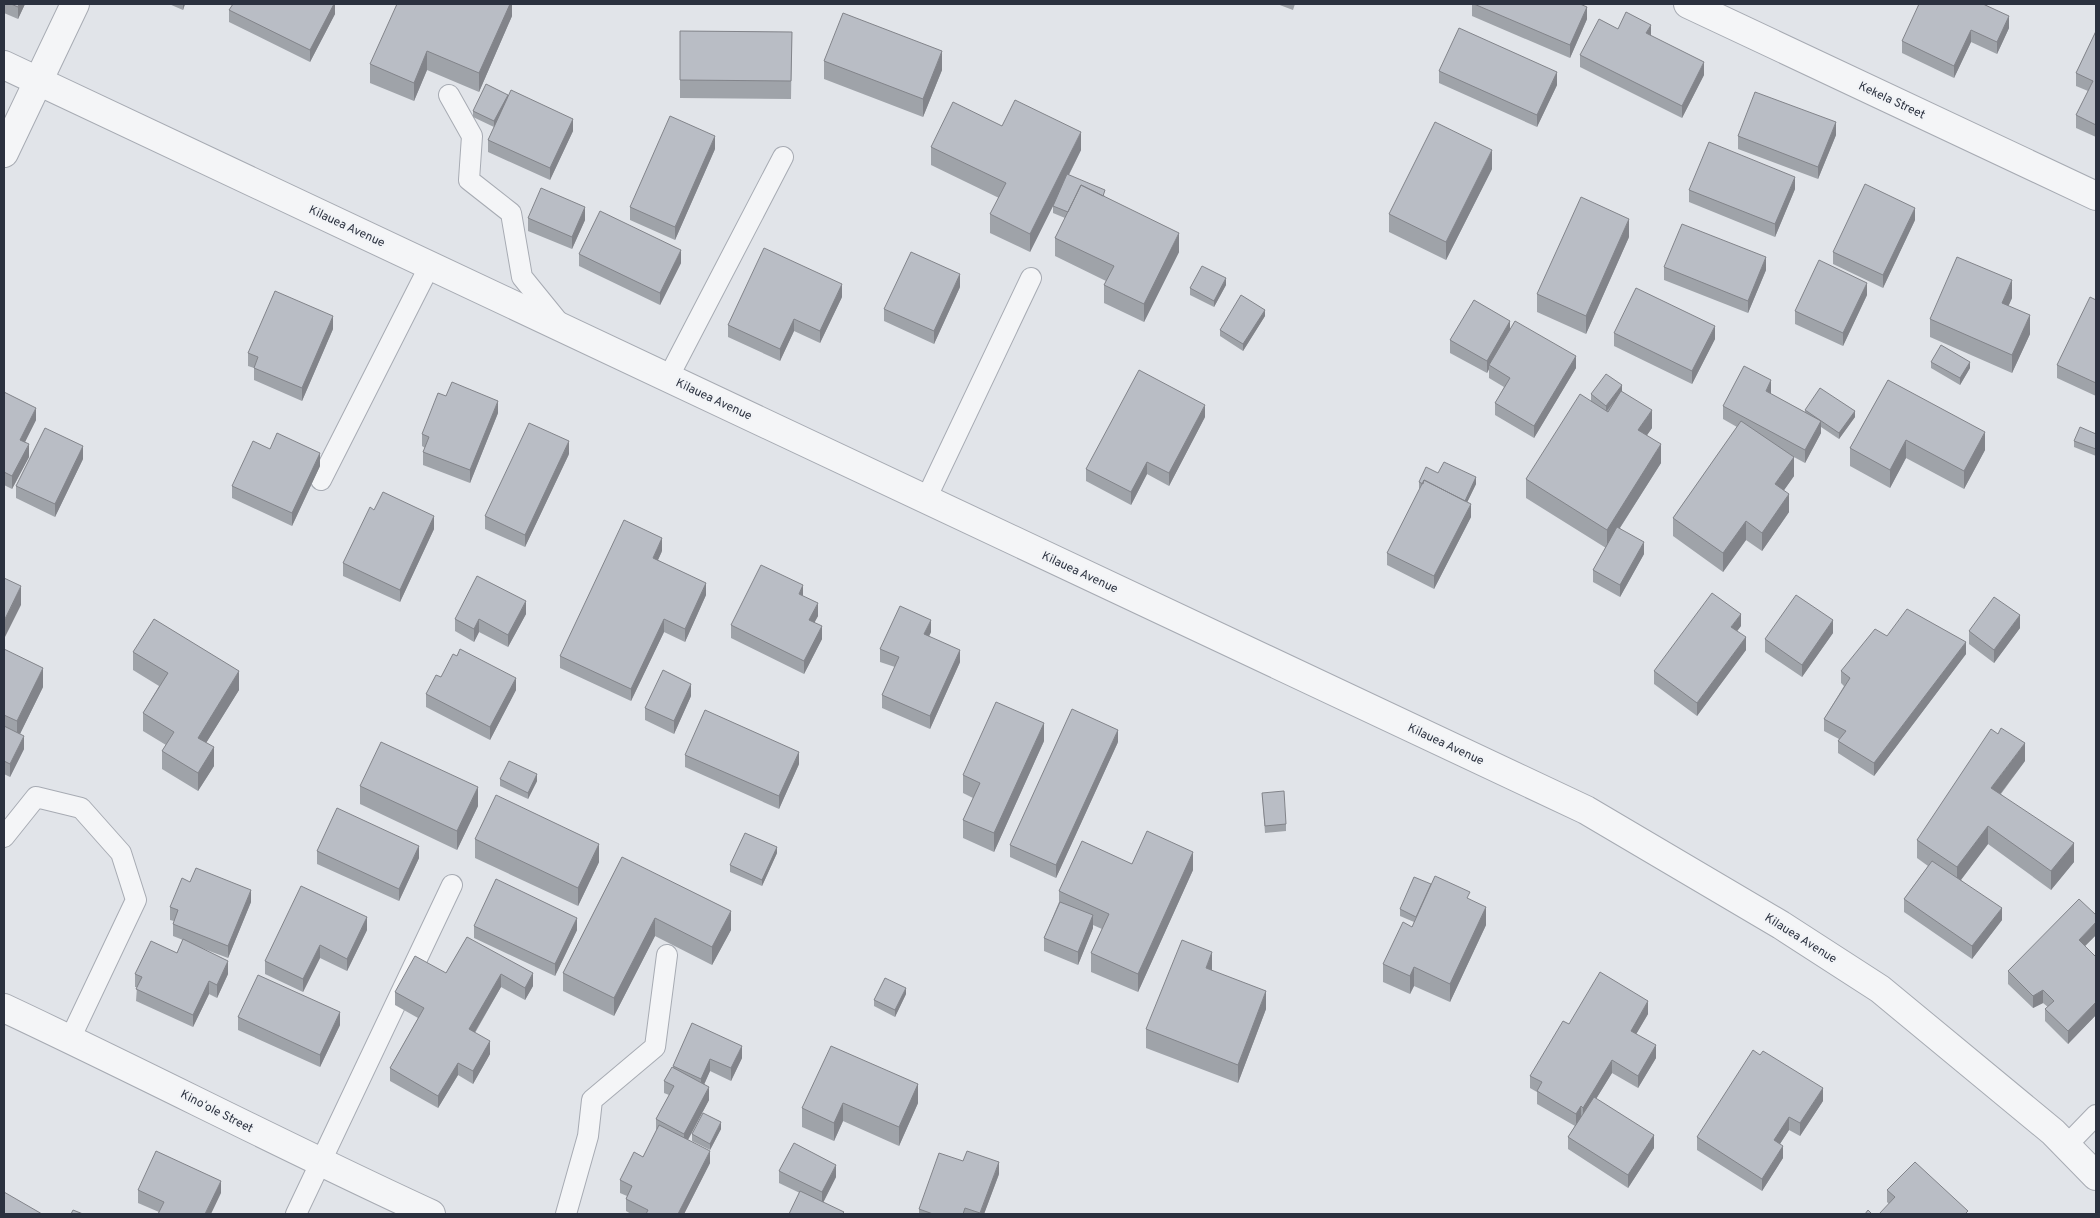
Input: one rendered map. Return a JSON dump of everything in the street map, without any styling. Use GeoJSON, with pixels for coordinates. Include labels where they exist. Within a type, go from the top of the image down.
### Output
{"type":"FeatureCollection","features":[{"type":"Feature","properties":{"kind":"street"},"geometry":{"type":"LineString","coordinates":[[4,153],[75,4]]}},
{"type":"Feature","properties":{"kind":"street","name":"Kekela Street"},"geometry":{"type":"LineString","coordinates":[[1688,4],[2096,196]]}},
{"type":"Feature","properties":{"kind":"street","name":"Kilauea Avenue"},"geometry":{"type":"LineString","coordinates":[[4,65],[1586,810],[1782,925],[1880,989],[2053,1132],[2096,1176]]}},
{"type":"Feature","properties":{"kind":"street","name":"Kinoʻole Street"},"geometry":{"type":"LineString","coordinates":[[4,1008],[319,1163],[431,1214]]}},
{"type":"Feature","properties":{"kind":"lane"},"geometry":{"type":"LineString","coordinates":[[449,95],[472,136],[469,180],[511,213],[522,277],[564,329]]}},
{"type":"Feature","properties":{"kind":"lane"},"geometry":{"type":"LineString","coordinates":[[668,378],[783,157]]}},
{"type":"Feature","properties":{"kind":"lane"},"geometry":{"type":"LineString","coordinates":[[321,480],[430,265]]}},
{"type":"Feature","properties":{"kind":"lane"},"geometry":{"type":"LineString","coordinates":[[926,499],[1031,278]]}},
{"type":"Feature","properties":{"kind":"lane"},"geometry":{"type":"LineString","coordinates":[[4,837],[36,797],[81,808],[121,853],[124,862],[136,900],[70,1039]]}},
{"type":"Feature","properties":{"kind":"lane"},"geometry":{"type":"LineString","coordinates":[[296,1214],[452,885]]}},
{"type":"Feature","properties":{"kind":"lane"},"geometry":{"type":"LineString","coordinates":[[566,1214],[588,1136],[592,1100],[655,1047],[667,955]]}},
{"type":"Feature","properties":{"kind":"lane"},"geometry":{"type":"LineString","coordinates":[[2066,1146],[2096,1115]]}},
{"type":"Feature","properties":{"kind":"building"},"geometry":{"type":"Polygon","coordinates":[[[233,4],[334,4],[310,50],[229,10],[233,4]]]}},
{"type":"Feature","properties":{"kind":"building"},"geometry":{"type":"Polygon","coordinates":[[[397,4],[510,4],[479,73],[427,51],[414,83],[370,64],[397,4]]]}},
{"type":"Feature","properties":{"kind":"building"},"geometry":{"type":"Polygon","coordinates":[[[1474,4],[1580,4],[1587,7],[1570,45],[1474,4]]]}},
{"type":"Feature","properties":{"kind":"building"},"geometry":{"type":"Polygon","coordinates":[[[1919,4],[1983,4],[2009,16],[1997,42],[1971,30],[1954,66],[1902,41],[1919,4]]]}},
{"type":"Feature","properties":{"kind":"building"},"geometry":{"type":"Polygon","coordinates":[[[1626,12],[1651,25],[1646,33],[1704,62],[1682,106],[1580,55],[1599,19],[1618,29],[1626,12]]]}},
{"type":"Feature","properties":{"kind":"building"},"geometry":{"type":"Polygon","coordinates":[[[843,13],[942,51],[923,99],[824,61],[843,13]]]}},
{"type":"Feature","properties":{"kind":"building"},"geometry":{"type":"Polygon","coordinates":[[[1459,28],[1557,72],[1537,115],[1439,71],[1459,28]]]}},
{"type":"Feature","properties":{"kind":"building"},"geometry":{"type":"Polygon","coordinates":[[[680,31],[792,32],[791,81],[680,80],[680,31]]]}},
{"type":"Feature","properties":{"kind":"building"},"geometry":{"type":"Polygon","coordinates":[[[2096,31],[2096,125],[2076,115],[2093,81],[2076,73],[2096,31]]]}},
{"type":"Feature","properties":{"kind":"building"},"geometry":{"type":"Polygon","coordinates":[[[486,84],[508,95],[494,121],[473,111],[486,84]]]}},
{"type":"Feature","properties":{"kind":"building"},"geometry":{"type":"Polygon","coordinates":[[[511,90],[573,119],[550,168],[488,140],[511,90]]]}},
{"type":"Feature","properties":{"kind":"building"},"geometry":{"type":"Polygon","coordinates":[[[1755,92],[1836,122],[1818,167],[1738,136],[1755,92]]]}},
{"type":"Feature","properties":{"kind":"building"},"geometry":{"type":"Polygon","coordinates":[[[1015,100],[1081,132],[1030,234],[990,214],[1006,183],[931,147],[953,102],[1002,126],[1015,100]]]}},
{"type":"Feature","properties":{"kind":"building"},"geometry":{"type":"Polygon","coordinates":[[[670,116],[715,136],[675,227],[630,207],[670,116]]]}},
{"type":"Feature","properties":{"kind":"building"},"geometry":{"type":"Polygon","coordinates":[[[1435,122],[1492,150],[1446,242],[1389,214],[1435,122]]]}},
{"type":"Feature","properties":{"kind":"building"},"geometry":{"type":"Polygon","coordinates":[[[1709,142],[1795,177],[1775,224],[1689,190],[1709,142]]]}},
{"type":"Feature","properties":{"kind":"building"},"geometry":{"type":"Polygon","coordinates":[[[1067,174],[1105,190],[1103,196],[1081,185],[1068,212],[1053,206],[1067,174]]]}},
{"type":"Feature","properties":{"kind":"building"},"geometry":{"type":"Polygon","coordinates":[[[1865,184],[1915,208],[1883,275],[1833,252],[1865,184]]]}},
{"type":"Feature","properties":{"kind":"building"},"geometry":{"type":"Polygon","coordinates":[[[1081,185],[1179,233],[1144,304],[1104,285],[1114,266],[1055,238],[1081,185]]]}},
{"type":"Feature","properties":{"kind":"building"},"geometry":{"type":"Polygon","coordinates":[[[541,188],[585,207],[572,237],[528,218],[541,188]]]}},
{"type":"Feature","properties":{"kind":"building"},"geometry":{"type":"Polygon","coordinates":[[[1581,197],[1629,219],[1586,316],[1537,294],[1581,197]]]}},
{"type":"Feature","properties":{"kind":"building"},"geometry":{"type":"Polygon","coordinates":[[[600,211],[681,250],[660,293],[579,254],[600,211]]]}},
{"type":"Feature","properties":{"kind":"building"},"geometry":{"type":"Polygon","coordinates":[[[1682,224],[1766,257],[1748,301],[1664,267],[1682,224]]]}},
{"type":"Feature","properties":{"kind":"building"},"geometry":{"type":"Polygon","coordinates":[[[764,248],[842,284],[820,331],[794,319],[780,349],[728,325],[764,248]]]}},
{"type":"Feature","properties":{"kind":"building"},"geometry":{"type":"Polygon","coordinates":[[[911,252],[960,274],[934,331],[884,309],[911,252]]]}},
{"type":"Feature","properties":{"kind":"building"},"geometry":{"type":"Polygon","coordinates":[[[1957,257],[2012,280],[2002,303],[2030,315],[2012,355],[1930,319],[1957,257]]]}},
{"type":"Feature","properties":{"kind":"building"},"geometry":{"type":"Polygon","coordinates":[[[1819,260],[1867,283],[1843,333],[1795,311],[1819,260]]]}},
{"type":"Feature","properties":{"kind":"building"},"geometry":{"type":"Polygon","coordinates":[[[1202,266],[1226,278],[1214,301],[1190,288],[1202,266]]]}},
{"type":"Feature","properties":{"kind":"building"},"geometry":{"type":"Polygon","coordinates":[[[1636,288],[1715,326],[1692,371],[1614,333],[1636,288]]]}},
{"type":"Feature","properties":{"kind":"building"},"geometry":{"type":"Polygon","coordinates":[[[275,291],[333,316],[302,388],[254,368],[258,357],[248,353],[275,291]]]}},
{"type":"Feature","properties":{"kind":"building"},"geometry":{"type":"Polygon","coordinates":[[[1241,295],[1265,310],[1243,344],[1220,330],[1241,295]]]}},
{"type":"Feature","properties":{"kind":"building"},"geometry":{"type":"Polygon","coordinates":[[[2090,297],[2096,300],[2096,383],[2057,365],[2090,297]]]}},
{"type":"Feature","properties":{"kind":"building"},"geometry":{"type":"Polygon","coordinates":[[[1474,300],[1510,321],[1487,361],[1450,340],[1474,300]]]}},
{"type":"Feature","properties":{"kind":"building"},"geometry":{"type":"Polygon","coordinates":[[[1515,321],[1576,356],[1534,426],[1495,403],[1510,378],[1489,365],[1515,321]]]}},
{"type":"Feature","properties":{"kind":"building"},"geometry":{"type":"Polygon","coordinates":[[[1941,345],[1970,362],[1960,378],[1931,362],[1941,345]]]}},
{"type":"Feature","properties":{"kind":"building"},"geometry":{"type":"Polygon","coordinates":[[[1744,366],[1771,380],[1766,391],[1821,421],[1805,450],[1723,406],[1744,366]]]}},
{"type":"Feature","properties":{"kind":"building"},"geometry":{"type":"Polygon","coordinates":[[[1139,370],[1205,405],[1169,473],[1147,462],[1131,492],[1086,469],[1139,370]]]}},
{"type":"Feature","properties":{"kind":"building"},"geometry":{"type":"Polygon","coordinates":[[[1606,374],[1622,385],[1606,406],[1591,394],[1606,374]]]}},
{"type":"Feature","properties":{"kind":"building"},"geometry":{"type":"Polygon","coordinates":[[[1888,380],[1985,432],[1964,471],[1906,440],[1890,470],[1850,448],[1888,380]]]}},
{"type":"Feature","properties":{"kind":"building"},"geometry":{"type":"Polygon","coordinates":[[[452,382],[498,401],[470,470],[423,452],[429,437],[422,434],[438,393],[446,396],[452,382]]]}},
{"type":"Feature","properties":{"kind":"building"},"geometry":{"type":"Polygon","coordinates":[[[1820,388],[1855,411],[1839,433],[1805,410],[1820,388]]]}},
{"type":"Feature","properties":{"kind":"building"},"geometry":{"type":"Polygon","coordinates":[[[1621,391],[1652,410],[1638,430],[1661,444],[1607,530],[1526,479],[1580,394],[1608,412],[1621,391]]]}},
{"type":"Feature","properties":{"kind":"building"},"geometry":{"type":"Polygon","coordinates":[[[4,392],[36,408],[20,440],[29,444],[12,476],[4,472],[4,392]]]}},
{"type":"Feature","properties":{"kind":"building"},"geometry":{"type":"Polygon","coordinates":[[[1741,421],[1794,457],[1775,484],[1789,494],[1762,533],[1746,521],[1723,553],[1673,518],[1741,421]]]}},
{"type":"Feature","properties":{"kind":"building"},"geometry":{"type":"Polygon","coordinates":[[[529,423],[569,441],[525,535],[485,516],[529,423]]]}},
{"type":"Feature","properties":{"kind":"building"},"geometry":{"type":"Polygon","coordinates":[[[2080,427],[2096,434],[2096,449],[2074,441],[2080,427]]]}},
{"type":"Feature","properties":{"kind":"building"},"geometry":{"type":"Polygon","coordinates":[[[45,428],[83,446],[55,504],[16,486],[45,428]]]}},
{"type":"Feature","properties":{"kind":"building"},"geometry":{"type":"Polygon","coordinates":[[[277,433],[320,453],[292,513],[232,486],[253,441],[270,449],[277,433]]]}},
{"type":"Feature","properties":{"kind":"building"},"geometry":{"type":"Polygon","coordinates":[[[1444,462],[1476,477],[1465,501],[1424,480],[1423,484],[1419,482],[1426,467],[1438,473],[1444,462]]]}},
{"type":"Feature","properties":{"kind":"building"},"geometry":{"type":"Polygon","coordinates":[[[1424,480],[1471,504],[1434,576],[1387,553],[1424,480]]]}},
{"type":"Feature","properties":{"kind":"building"},"geometry":{"type":"Polygon","coordinates":[[[383,492],[434,516],[400,590],[343,563],[370,507],[374,510],[383,492]]]}},
{"type":"Feature","properties":{"kind":"building"},"geometry":{"type":"Polygon","coordinates":[[[624,520],[662,538],[653,558],[706,583],[685,629],[664,619],[631,689],[560,656],[624,520]]]}},
{"type":"Feature","properties":{"kind":"building"},"geometry":{"type":"Polygon","coordinates":[[[1617,527],[1644,542],[1620,585],[1593,570],[1617,527]]]}},
{"type":"Feature","properties":{"kind":"building"},"geometry":{"type":"Polygon","coordinates":[[[761,565],[803,585],[799,594],[818,603],[809,620],[822,626],[804,661],[731,625],[761,565]]]}},
{"type":"Feature","properties":{"kind":"building"},"geometry":{"type":"Polygon","coordinates":[[[477,576],[526,601],[508,635],[479,619],[474,629],[455,619],[477,576]]]}},
{"type":"Feature","properties":{"kind":"building"},"geometry":{"type":"Polygon","coordinates":[[[4,578],[21,586],[4,621],[4,578]]]}},
{"type":"Feature","properties":{"kind":"building"},"geometry":{"type":"Polygon","coordinates":[[[1712,593],[1741,614],[1731,627],[1746,637],[1697,703],[1654,671],[1712,593]]]}},
{"type":"Feature","properties":{"kind":"building"},"geometry":{"type":"Polygon","coordinates":[[[1796,595],[1833,620],[1802,665],[1765,639],[1796,595]]]}},
{"type":"Feature","properties":{"kind":"building"},"geometry":{"type":"Polygon","coordinates":[[[1994,597],[2020,615],[1994,650],[1969,631],[1994,597]]]}},
{"type":"Feature","properties":{"kind":"building"},"geometry":{"type":"Polygon","coordinates":[[[900,606],[931,620],[924,634],[960,650],[930,716],[882,695],[899,657],[880,649],[900,606]]]}},
{"type":"Feature","properties":{"kind":"building"},"geometry":{"type":"Polygon","coordinates":[[[1907,609],[1966,642],[1874,763],[1838,741],[1846,731],[1824,719],[1850,678],[1841,671],[1875,629],[1887,636],[1907,609]]]}},
{"type":"Feature","properties":{"kind":"building"},"geometry":{"type":"Polygon","coordinates":[[[154,619],[239,671],[198,738],[214,747],[198,773],[162,751],[174,732],[143,713],[168,673],[133,652],[154,619]]]}},
{"type":"Feature","properties":{"kind":"building"},"geometry":{"type":"Polygon","coordinates":[[[4,649],[43,668],[17,721],[4,715],[4,649]]]}},
{"type":"Feature","properties":{"kind":"building"},"geometry":{"type":"Polygon","coordinates":[[[460,649],[516,678],[490,727],[426,694],[436,675],[441,677],[453,654],[457,656],[460,649]]]}},
{"type":"Feature","properties":{"kind":"building"},"geometry":{"type":"Polygon","coordinates":[[[663,670],[691,684],[674,721],[645,708],[663,670]]]}},
{"type":"Feature","properties":{"kind":"building"},"geometry":{"type":"Polygon","coordinates":[[[996,702],[1044,723],[994,833],[963,820],[980,783],[963,775],[996,702]]]}},
{"type":"Feature","properties":{"kind":"building"},"geometry":{"type":"Polygon","coordinates":[[[1072,709],[1118,730],[1056,865],[1010,845],[1072,709]]]}},
{"type":"Feature","properties":{"kind":"building"},"geometry":{"type":"Polygon","coordinates":[[[705,710],[799,752],[779,796],[685,755],[705,710]]]}},
{"type":"Feature","properties":{"kind":"building"},"geometry":{"type":"Polygon","coordinates":[[[4,726],[24,736],[10,764],[4,761],[4,726]]]}},
{"type":"Feature","properties":{"kind":"building"},"geometry":{"type":"Polygon","coordinates":[[[2001,728],[2025,743],[1991,788],[2074,843],[2051,871],[1988,826],[1957,867],[1917,840],[1991,729],[1998,734],[2001,728]]]}},
{"type":"Feature","properties":{"kind":"building"},"geometry":{"type":"Polygon","coordinates":[[[381,742],[478,787],[457,831],[360,786],[381,742]]]}},
{"type":"Feature","properties":{"kind":"building"},"geometry":{"type":"Polygon","coordinates":[[[509,761],[537,774],[528,793],[500,779],[509,761]]]}},
{"type":"Feature","properties":{"kind":"building"},"geometry":{"type":"Polygon","coordinates":[[[1284,791],[1286,824],[1265,826],[1262,793],[1284,791]]]}},
{"type":"Feature","properties":{"kind":"building"},"geometry":{"type":"Polygon","coordinates":[[[496,795],[599,844],[578,888],[475,839],[496,795]]]}},
{"type":"Feature","properties":{"kind":"building"},"geometry":{"type":"Polygon","coordinates":[[[337,808],[419,846],[399,889],[317,851],[337,808]]]}},
{"type":"Feature","properties":{"kind":"building"},"geometry":{"type":"Polygon","coordinates":[[[1147,831],[1193,852],[1138,974],[1091,953],[1109,914],[1059,891],[1082,841],[1132,864],[1147,831]]]}},
{"type":"Feature","properties":{"kind":"building"},"geometry":{"type":"Polygon","coordinates":[[[745,833],[777,847],[762,880],[730,865],[745,833]]]}},
{"type":"Feature","properties":{"kind":"building"},"geometry":{"type":"Polygon","coordinates":[[[622,857],[731,911],[712,947],[655,918],[614,998],[563,973],[622,857]]]}},
{"type":"Feature","properties":{"kind":"building"},"geometry":{"type":"Polygon","coordinates":[[[1932,861],[2002,908],[1972,946],[1904,899],[1932,861]]]}},
{"type":"Feature","properties":{"kind":"building"},"geometry":{"type":"Polygon","coordinates":[[[196,868],[251,890],[228,946],[173,924],[178,910],[170,907],[182,878],[190,882],[196,868]]]}},
{"type":"Feature","properties":{"kind":"building"},"geometry":{"type":"Polygon","coordinates":[[[1435,876],[1470,892],[1467,898],[1486,907],[1450,984],[1414,967],[1410,976],[1383,964],[1403,922],[1412,927],[1435,876]]]}},
{"type":"Feature","properties":{"kind":"building"},"geometry":{"type":"Polygon","coordinates":[[[1414,877],[1431,884],[1416,917],[1400,909],[1414,877]]]}},
{"type":"Feature","properties":{"kind":"building"},"geometry":{"type":"Polygon","coordinates":[[[496,879],[577,918],[555,964],[474,926],[496,879]]]}},
{"type":"Feature","properties":{"kind":"building"},"geometry":{"type":"Polygon","coordinates":[[[301,886],[367,917],[347,959],[320,945],[303,979],[265,961],[301,886]]]}},
{"type":"Feature","properties":{"kind":"building"},"geometry":{"type":"Polygon","coordinates":[[[2079,899],[2096,915],[2096,922],[2079,940],[2096,957],[2096,1002],[2068,1031],[2045,1009],[2054,1001],[2043,990],[2033,996],[2008,971],[2079,899]]]}},
{"type":"Feature","properties":{"kind":"building"},"geometry":{"type":"Polygon","coordinates":[[[1060,902],[1093,915],[1078,952],[1044,938],[1060,902]]]}},
{"type":"Feature","properties":{"kind":"building"},"geometry":{"type":"Polygon","coordinates":[[[467,937],[533,973],[525,988],[501,974],[469,1029],[490,1041],[473,1071],[458,1063],[438,1096],[390,1068],[424,1008],[395,992],[415,956],[446,973],[467,937]]]}},
{"type":"Feature","properties":{"kind":"building"},"geometry":{"type":"Polygon","coordinates":[[[183,939],[228,961],[217,985],[209,981],[193,1015],[136,989],[142,977],[135,974],[151,941],[177,953],[183,939]]]}},
{"type":"Feature","properties":{"kind":"building"},"geometry":{"type":"Polygon","coordinates":[[[1182,940],[1212,952],[1206,968],[1266,991],[1238,1065],[1146,1029],[1182,940]]]}},
{"type":"Feature","properties":{"kind":"building"},"geometry":{"type":"Polygon","coordinates":[[[1600,972],[1648,1001],[1631,1031],[1656,1045],[1638,1076],[1612,1060],[1583,1108],[1581,1106],[1576,1114],[1537,1091],[1542,1082],[1530,1076],[1563,1021],[1569,1024],[1600,972]]]}},
{"type":"Feature","properties":{"kind":"building"},"geometry":{"type":"Polygon","coordinates":[[[258,975],[340,1012],[320,1055],[238,1017],[258,975]]]}},
{"type":"Feature","properties":{"kind":"building"},"geometry":{"type":"Polygon","coordinates":[[[885,978],[906,988],[895,1010],[874,1000],[885,978]]]}},
{"type":"Feature","properties":{"kind":"building"},"geometry":{"type":"Polygon","coordinates":[[[692,1023],[742,1046],[731,1068],[710,1059],[701,1079],[673,1066],[692,1023]]]}},
{"type":"Feature","properties":{"kind":"building"},"geometry":{"type":"Polygon","coordinates":[[[831,1046],[918,1084],[899,1127],[843,1103],[834,1123],[802,1108],[831,1046]]]}},
{"type":"Feature","properties":{"kind":"building"},"geometry":{"type":"Polygon","coordinates":[[[1753,1050],[1760,1055],[1763,1051],[1823,1088],[1800,1123],[1789,1117],[1774,1140],[1783,1146],[1762,1179],[1697,1137],[1753,1050]]]}},
{"type":"Feature","properties":{"kind":"building"},"geometry":{"type":"Polygon","coordinates":[[[672,1067],[709,1087],[684,1134],[656,1119],[674,1086],[664,1081],[672,1067]]]}},
{"type":"Feature","properties":{"kind":"building"},"geometry":{"type":"Polygon","coordinates":[[[1594,1097],[1654,1135],[1628,1175],[1568,1137],[1594,1097]]]}},
{"type":"Feature","properties":{"kind":"building"},"geometry":{"type":"Polygon","coordinates":[[[703,1113],[721,1122],[710,1144],[692,1134],[703,1113]]]}},
{"type":"Feature","properties":{"kind":"building"},"geometry":{"type":"Polygon","coordinates":[[[659,1125],[710,1151],[678,1214],[646,1214],[648,1210],[626,1199],[632,1186],[620,1180],[634,1152],[643,1157],[659,1125]]]}},
{"type":"Feature","properties":{"kind":"building"},"geometry":{"type":"Polygon","coordinates":[[[794,1143],[836,1165],[822,1192],[779,1171],[794,1143]]]}},
{"type":"Feature","properties":{"kind":"building"},"geometry":{"type":"Polygon","coordinates":[[[156,1151],[221,1181],[205,1214],[158,1214],[164,1202],[138,1190],[156,1151]]]}},
{"type":"Feature","properties":{"kind":"building"},"geometry":{"type":"Polygon","coordinates":[[[967,1151],[999,1162],[980,1213],[965,1208],[963,1214],[933,1214],[919,1209],[939,1153],[963,1161],[967,1151]]]}},
{"type":"Feature","properties":{"kind":"building"},"geometry":{"type":"Polygon","coordinates":[[[1915,1162],[1968,1211],[1965,1214],[1879,1214],[1895,1197],[1887,1190],[1915,1162]]]}},
{"type":"Feature","properties":{"kind":"building"},"geometry":{"type":"Polygon","coordinates":[[[800,1191],[844,1212],[842,1214],[789,1214],[800,1191]]]}},
{"type":"Feature","properties":{"kind":"building"},"geometry":{"type":"Polygon","coordinates":[[[4,1192],[42,1214],[4,1214],[4,1192]]]}},
{"type":"Feature","properties":{"kind":"building"},"geometry":{"type":"Polygon","coordinates":[[[73,1210],[83,1214],[71,1214],[73,1210]]]}}]}
